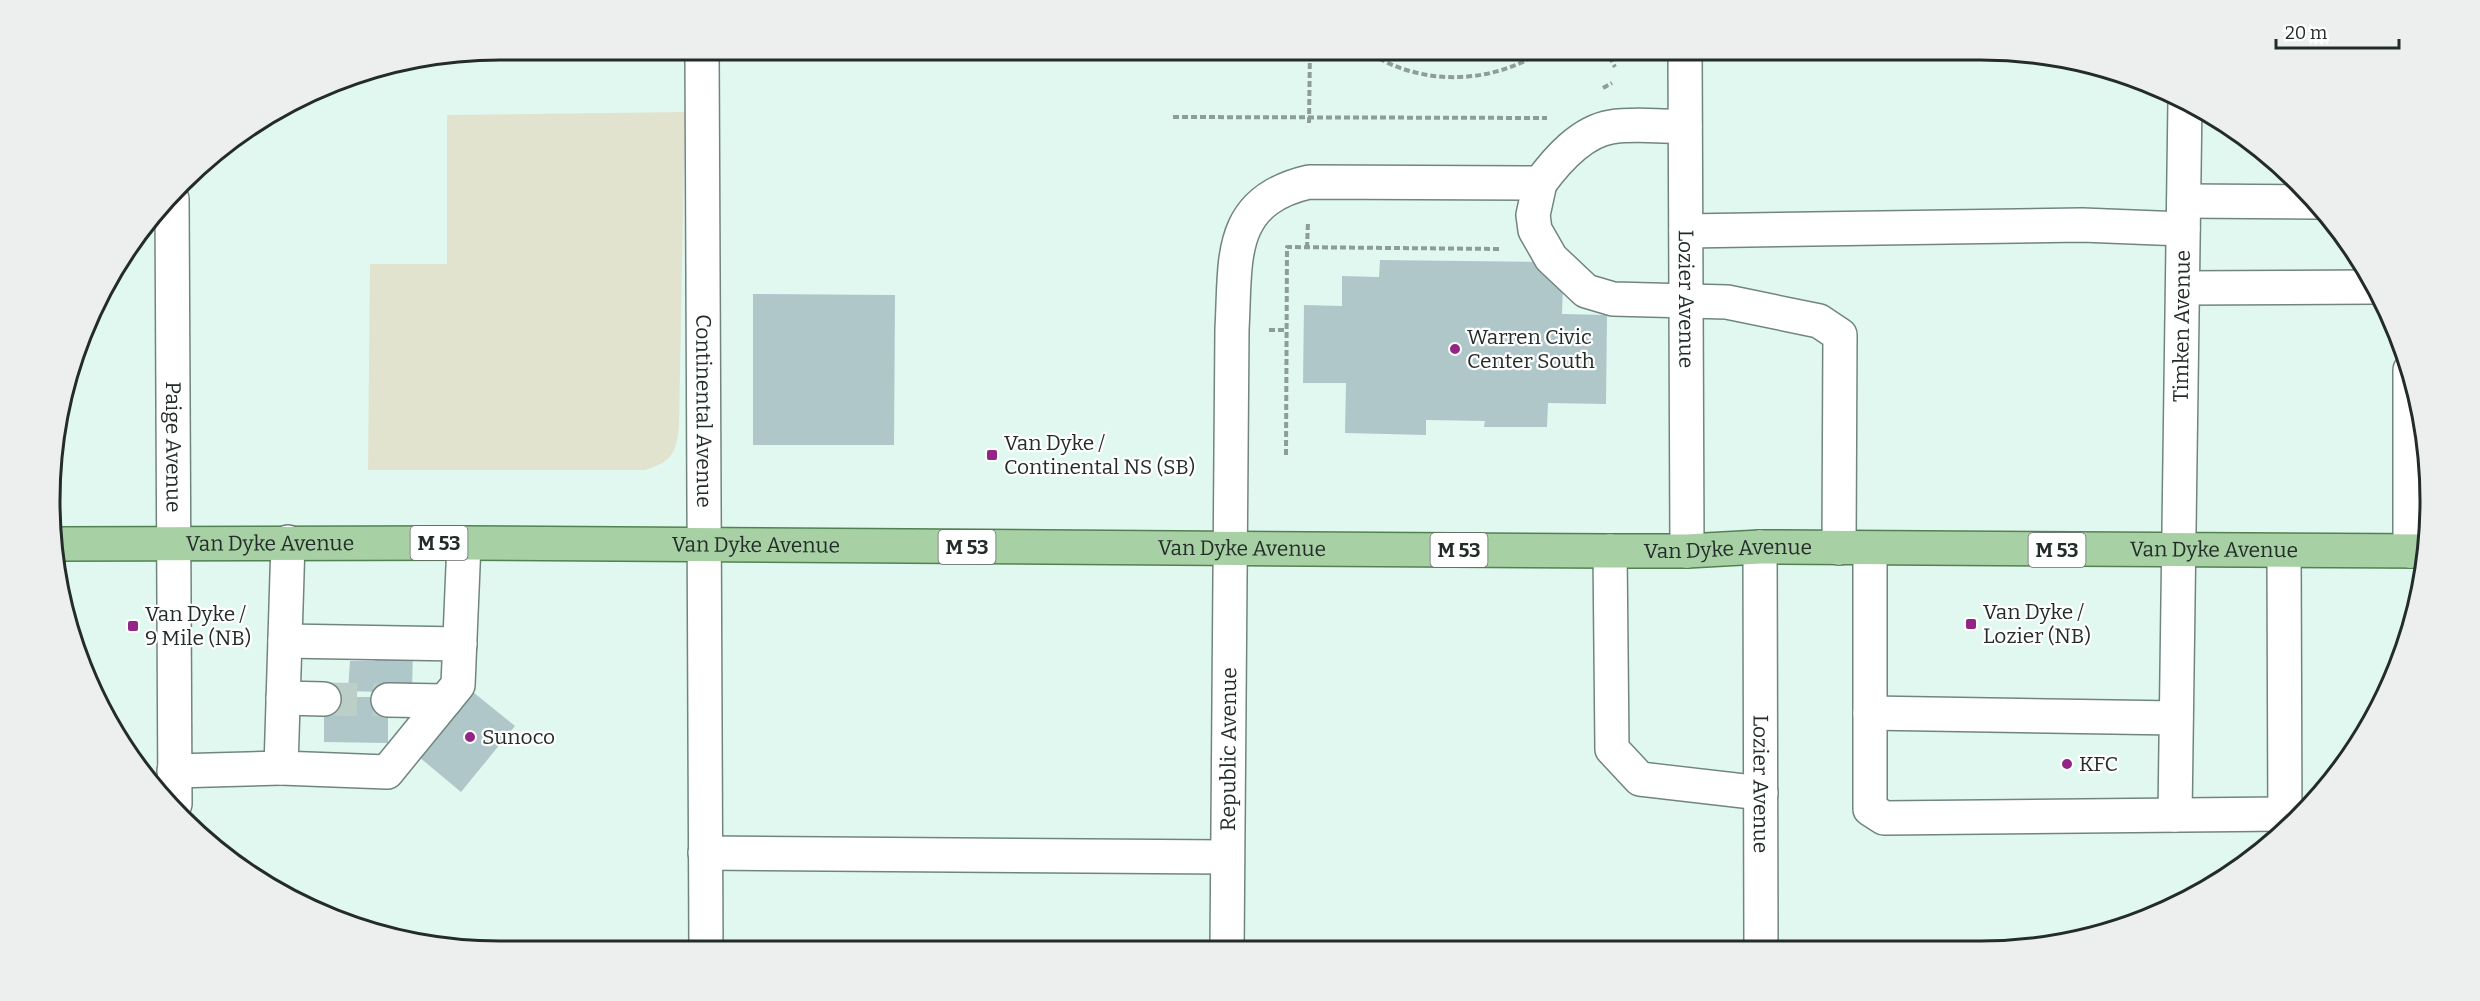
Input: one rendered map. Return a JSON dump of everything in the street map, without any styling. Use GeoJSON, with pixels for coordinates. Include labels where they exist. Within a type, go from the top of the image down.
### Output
{"type":"FeatureCollection","features":[{"type":"Feature","properties":{"kind":"main road","name":"Van Dyke Avenue"},"geometry":{"type":"LineString","coordinates":[[63,544],[288,542],[1610,551],[1760,548],[2179,552],[2417,551]]}},
{"type":"Feature","properties":{"kind":"street","name":"Continental Avenue"},"geometry":{"type":"LineString","coordinates":[[702,60],[706,941]]}},
{"type":"Feature","properties":{"kind":"street","name":"Lozier Avenue"},"geometry":{"type":"LineString","coordinates":[[1685,60],[1687,551]]}},
{"type":"Feature","properties":{"kind":"street","name":"Timken Avenue"},"geometry":{"type":"LineString","coordinates":[[2175,815],[2185,111]]}},
{"type":"Feature","properties":{"kind":"street"},"geometry":{"type":"LineString","coordinates":[[1685,126],[1612,127],[1597,131],[1567,152],[1540,183],[1533,215],[1535,230],[1540,243],[1551,258],[1586,291],[1613,299],[1727,302],[1819,321],[1840,335],[1855,548],[1870,713],[1870,809],[1884,818],[2175,815],[2280,823]]}},
{"type":"Feature","properties":{"kind":"street","name":"Republic Avenue"},"geometry":{"type":"LineString","coordinates":[[1227,941],[1232,329],[1239,239],[1247,221],[1274,193],[1309,182],[1540,183]]}},
{"type":"Feature","properties":{"kind":"street"},"geometry":{"type":"LineString","coordinates":[[1686,231],[2082,225],[2304,203]]}},
{"type":"Feature","properties":{"kind":"street","name":"Paige Avenue"},"geometry":{"type":"LineString","coordinates":[[172,207],[175,797]]}},
{"type":"Feature","properties":{"kind":"street"},"geometry":{"type":"LineString","coordinates":[[2183,288],[2365,287]]}},
{"type":"Feature","properties":{"kind":"street"},"geometry":{"type":"LineString","coordinates":[[2412,415],[2418,542]]}},
{"type":"Feature","properties":{"kind":"street"},"geometry":{"type":"LineString","coordinates":[[281,768],[288,542]]}},
{"type":"Feature","properties":{"kind":"street"},"geometry":{"type":"LineString","coordinates":[[174,771],[281,768],[387,772],[458,685],[464,543]]}},
{"type":"Feature","properties":{"kind":"street","name":"Lozier Avenue"},"geometry":{"type":"LineString","coordinates":[[1760,548],[1761,941]]}},
{"type":"Feature","properties":{"kind":"street"},"geometry":{"type":"LineString","coordinates":[[1610,551],[1612,749],[1640,779],[1761,793]]}},
{"type":"Feature","properties":{"kind":"street"},"geometry":{"type":"LineString","coordinates":[[2284,551],[2284,819]]}},
{"type":"Feature","properties":{"kind":"street"},"geometry":{"type":"LineString","coordinates":[[285,641],[460,644]]}},
{"type":"Feature","properties":{"kind":"street"},"geometry":{"type":"LineString","coordinates":[[283,698],[324,699]]}},
{"type":"Feature","properties":{"kind":"street"},"geometry":{"type":"LineString","coordinates":[[388,700],[445,701]]}},
{"type":"Feature","properties":{"kind":"street"},"geometry":{"type":"LineString","coordinates":[[1870,713],[2176,717]]}},
{"type":"Feature","properties":{"kind":"street"},"geometry":{"type":"LineString","coordinates":[[705,853],[1226,857]]}},
{"type":"Feature","properties":{"kind":"path"},"geometry":{"type":"LineString","coordinates":[[1309,121],[1310,60]]}},
{"type":"Feature","properties":{"kind":"path"},"geometry":{"type":"LineString","coordinates":[[1386,60],[1428,76],[1468,77],[1511,67],[1528,60]]}},
{"type":"Feature","properties":{"kind":"path"},"geometry":{"type":"LineString","coordinates":[[1611,60],[1615,67]]}},
{"type":"Feature","properties":{"kind":"path"},"geometry":{"type":"LineString","coordinates":[[1600,90],[1612,83]]}},
{"type":"Feature","properties":{"kind":"path"},"geometry":{"type":"LineString","coordinates":[[1173,117],[1309,121],[1547,119],[1558,115]]}},
{"type":"Feature","properties":{"kind":"path"},"geometry":{"type":"LineString","coordinates":[[1286,455],[1287,248],[1502,249]]}},
{"type":"Feature","properties":{"kind":"path"},"geometry":{"type":"LineString","coordinates":[[1265,330],[1287,330]]}},
{"type":"Feature","properties":{"kind":"green space"},"geometry":{"type":"Polygon","coordinates":[[[685,112],[679,424],[675,448],[668,459],[645,470],[368,470],[370,264],[447,264],[447,115],[685,112]]]}},
{"type":"Feature","properties":{"kind":"building","name":"Warren Civic Center South"},"geometry":{"type":"Polygon","coordinates":[[[1380,260],[1540,262],[1563,284],[1562,314],[1607,315],[1606,404],[1548,403],[1547,427],[1484,427],[1485,421],[1426,420],[1426,435],[1345,433],[1346,383],[1303,383],[1304,305],[1342,306],[1342,276],[1379,277],[1380,260]]]}},
{"type":"Feature","properties":{"kind":"building"},"geometry":{"type":"Polygon","coordinates":[[[753,294],[895,295],[894,445],[753,445],[753,294]]]}},
{"type":"Feature","properties":{"kind":"building"},"geometry":{"type":"Polygon","coordinates":[[[375,649],[413,649],[412,693],[348,691],[350,661],[375,661],[375,649]]]}},
{"type":"Feature","properties":{"kind":"building"},"geometry":{"type":"Polygon","coordinates":[[[473,692],[515,726],[461,792],[419,757],[473,692]]]}},
{"type":"Feature","properties":{"kind":"building"},"geometry":{"type":"Polygon","coordinates":[[[324,697],[388,697],[388,743],[324,742],[324,697]]]}},
{"type":"Feature","properties":{"kind":"tunnel"},"geometry":{"type":"LineString","coordinates":[[324,699],[388,700]]}},
{"type":"Feature","properties":{"kind":"place","name":"Warren Civic Center South"},"geometry":{"type":"Point","coordinates":[1455,349]}},
{"type":"Feature","properties":{"kind":"place","name":"Van Dyke / Continental NS (SB)"},"geometry":{"type":"Point","coordinates":[992,455]}},
{"type":"Feature","properties":{"kind":"place","name":"Van Dyke / Lozier (NB)"},"geometry":{"type":"Point","coordinates":[1971,624]}},
{"type":"Feature","properties":{"kind":"place","name":"Van Dyke / 9 Mile (NB)"},"geometry":{"type":"Point","coordinates":[133,626]}},
{"type":"Feature","properties":{"kind":"place","name":"Sunoco"},"geometry":{"type":"Point","coordinates":[470,737]}},
{"type":"Feature","properties":{"kind":"place","name":"KFC"},"geometry":{"type":"Point","coordinates":[2067,764]}}]}
